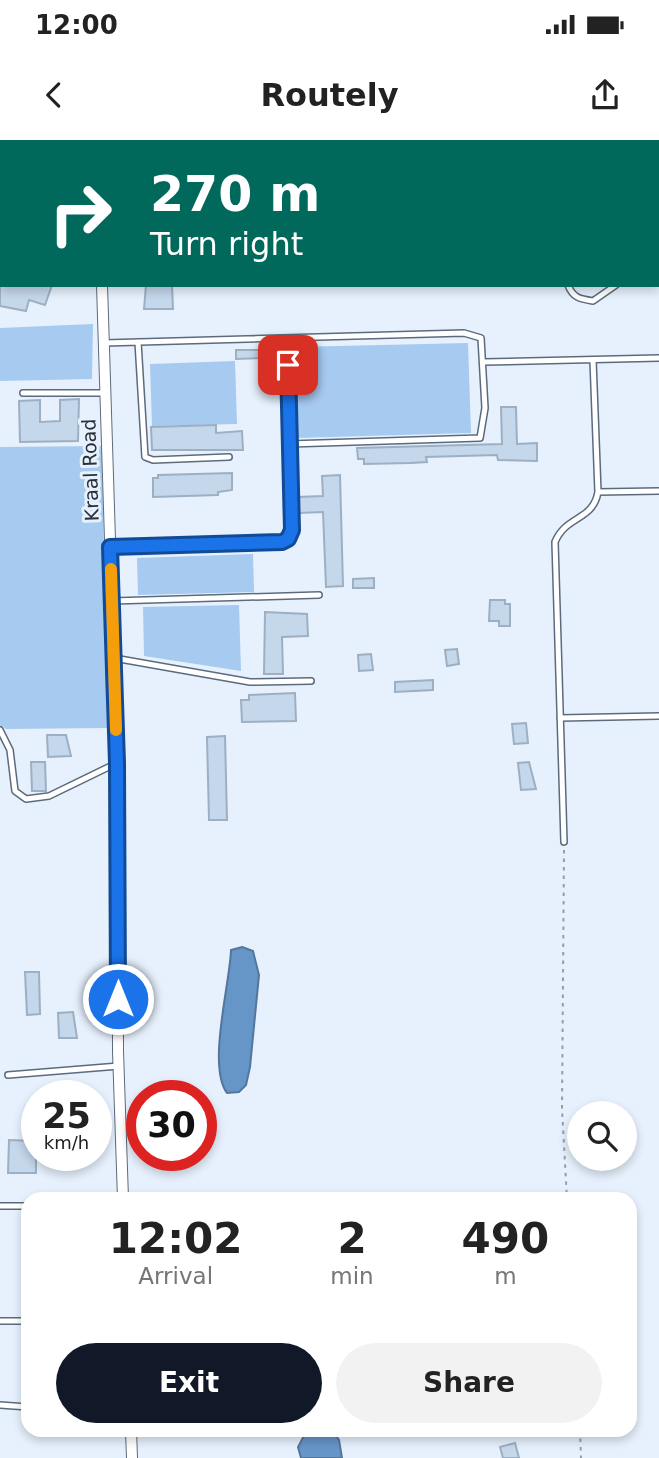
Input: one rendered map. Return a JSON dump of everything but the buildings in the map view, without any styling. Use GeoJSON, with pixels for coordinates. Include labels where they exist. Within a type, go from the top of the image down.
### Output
{"type":"FeatureCollection","features":[{"type":"Feature","properties":{"kind":"street","name":"Kraal Road"},"geometry":{"type":"LineString","coordinates":[[102,287],[117,763],[123,1192]]}},
{"type":"Feature","properties":{"kind":"street"},"geometry":{"type":"LineString","coordinates":[[131,1437],[132,1458]]}},
{"type":"Feature","properties":{"kind":"lane"},"geometry":{"type":"LineString","coordinates":[[569,287],[571,294],[579,299],[593,301],[613,287]]}},
{"type":"Feature","properties":{"kind":"lane"},"geometry":{"type":"LineString","coordinates":[[104,343],[474,334],[481,338],[484,362],[484,428],[481,438],[289,444]]}},
{"type":"Feature","properties":{"kind":"lane"},"geometry":{"type":"LineString","coordinates":[[110,547],[282,542],[288,539],[292,530],[287,338]]}},
{"type":"Feature","properties":{"kind":"lane"},"geometry":{"type":"LineString","coordinates":[[138,342],[145,457],[153,460],[229,457]]}},
{"type":"Feature","properties":{"kind":"lane"},"geometry":{"type":"LineString","coordinates":[[484,362],[659,358]]}},
{"type":"Feature","properties":{"kind":"lane"},"geometry":{"type":"LineString","coordinates":[[564,842],[555,542],[561,528],[589,513],[596,504],[593,360]]}},
{"type":"Feature","properties":{"kind":"lane"},"geometry":{"type":"LineString","coordinates":[[23,393],[105,393]]}},
{"type":"Feature","properties":{"kind":"lane"},"geometry":{"type":"LineString","coordinates":[[597,492],[659,491]]}},
{"type":"Feature","properties":{"kind":"lane"},"geometry":{"type":"LineString","coordinates":[[112,601],[319,595]]}},
{"type":"Feature","properties":{"kind":"lane"},"geometry":{"type":"LineString","coordinates":[[114,658],[250,682],[311,681]]}},
{"type":"Feature","properties":{"kind":"lane"},"geometry":{"type":"LineString","coordinates":[[560,718],[659,716]]}},
{"type":"Feature","properties":{"kind":"lane"},"geometry":{"type":"LineString","coordinates":[[0,730],[10,750],[15,791],[26,799],[49,796],[117,763]]}},
{"type":"Feature","properties":{"kind":"lane"},"geometry":{"type":"LineString","coordinates":[[8,1075],[119,1066]]}},
{"type":"Feature","properties":{"kind":"lane"},"geometry":{"type":"LineString","coordinates":[[0,1206],[21,1206]]}},
{"type":"Feature","properties":{"kind":"lane"},"geometry":{"type":"LineString","coordinates":[[0,1321],[21,1321]]}},
{"type":"Feature","properties":{"kind":"lane"},"geometry":{"type":"LineString","coordinates":[[0,1405],[21,1406]]}},
{"type":"Feature","properties":{"kind":"path"},"geometry":{"type":"LineString","coordinates":[[564,842],[562,1109],[567,1192]]}},
{"type":"Feature","properties":{"kind":"path"},"geometry":{"type":"LineString","coordinates":[[580,1437],[581,1458]]}},
{"type":"Feature","properties":{"kind":"shaded area"},"geometry":{"type":"Polygon","coordinates":[[[93,324],[92,379],[0,381],[0,328],[93,324]]]}},
{"type":"Feature","properties":{"kind":"shaded area"},"geometry":{"type":"Polygon","coordinates":[[[468,343],[471,433],[297,438],[294,347],[468,343]]]}},
{"type":"Feature","properties":{"kind":"shaded area"},"geometry":{"type":"Polygon","coordinates":[[[235,361],[237,424],[152,426],[150,364],[235,361]]]}},
{"type":"Feature","properties":{"kind":"shaded area"},"geometry":{"type":"Polygon","coordinates":[[[102,446],[107,728],[6,729],[0,725],[0,447],[102,446]]]}},
{"type":"Feature","properties":{"kind":"shaded area"},"geometry":{"type":"Polygon","coordinates":[[[253,554],[254,592],[138,595],[137,558],[253,554]]]}},
{"type":"Feature","properties":{"kind":"shaded area"},"geometry":{"type":"Polygon","coordinates":[[[239,605],[241,671],[144,656],[143,607],[239,605]]]}},
{"type":"Feature","properties":{"kind":"shaded area"},"geometry":{"type":"Polygon","coordinates":[[[242,947],[253,951],[259,975],[250,1067],[246,1085],[239,1092],[227,1093],[221,1080],[219,1064],[221,1024],[231,950],[242,947]]]}},
{"type":"Feature","properties":{"kind":"shaded area"},"geometry":{"type":"Polygon","coordinates":[[[303,1437],[337,1437],[342,1458],[301,1458],[298,1447],[303,1437]]]}},
{"type":"Feature","properties":{"kind":"slow traffic"},"geometry":{"type":"LineString","coordinates":[[111,569],[116,730]]}},
{"type":"Feature","properties":{"kind":"route"},"geometry":{"type":"LineString","coordinates":[[118,999],[117,763],[110,547],[282,542],[291,536],[288,365]]}}]}
